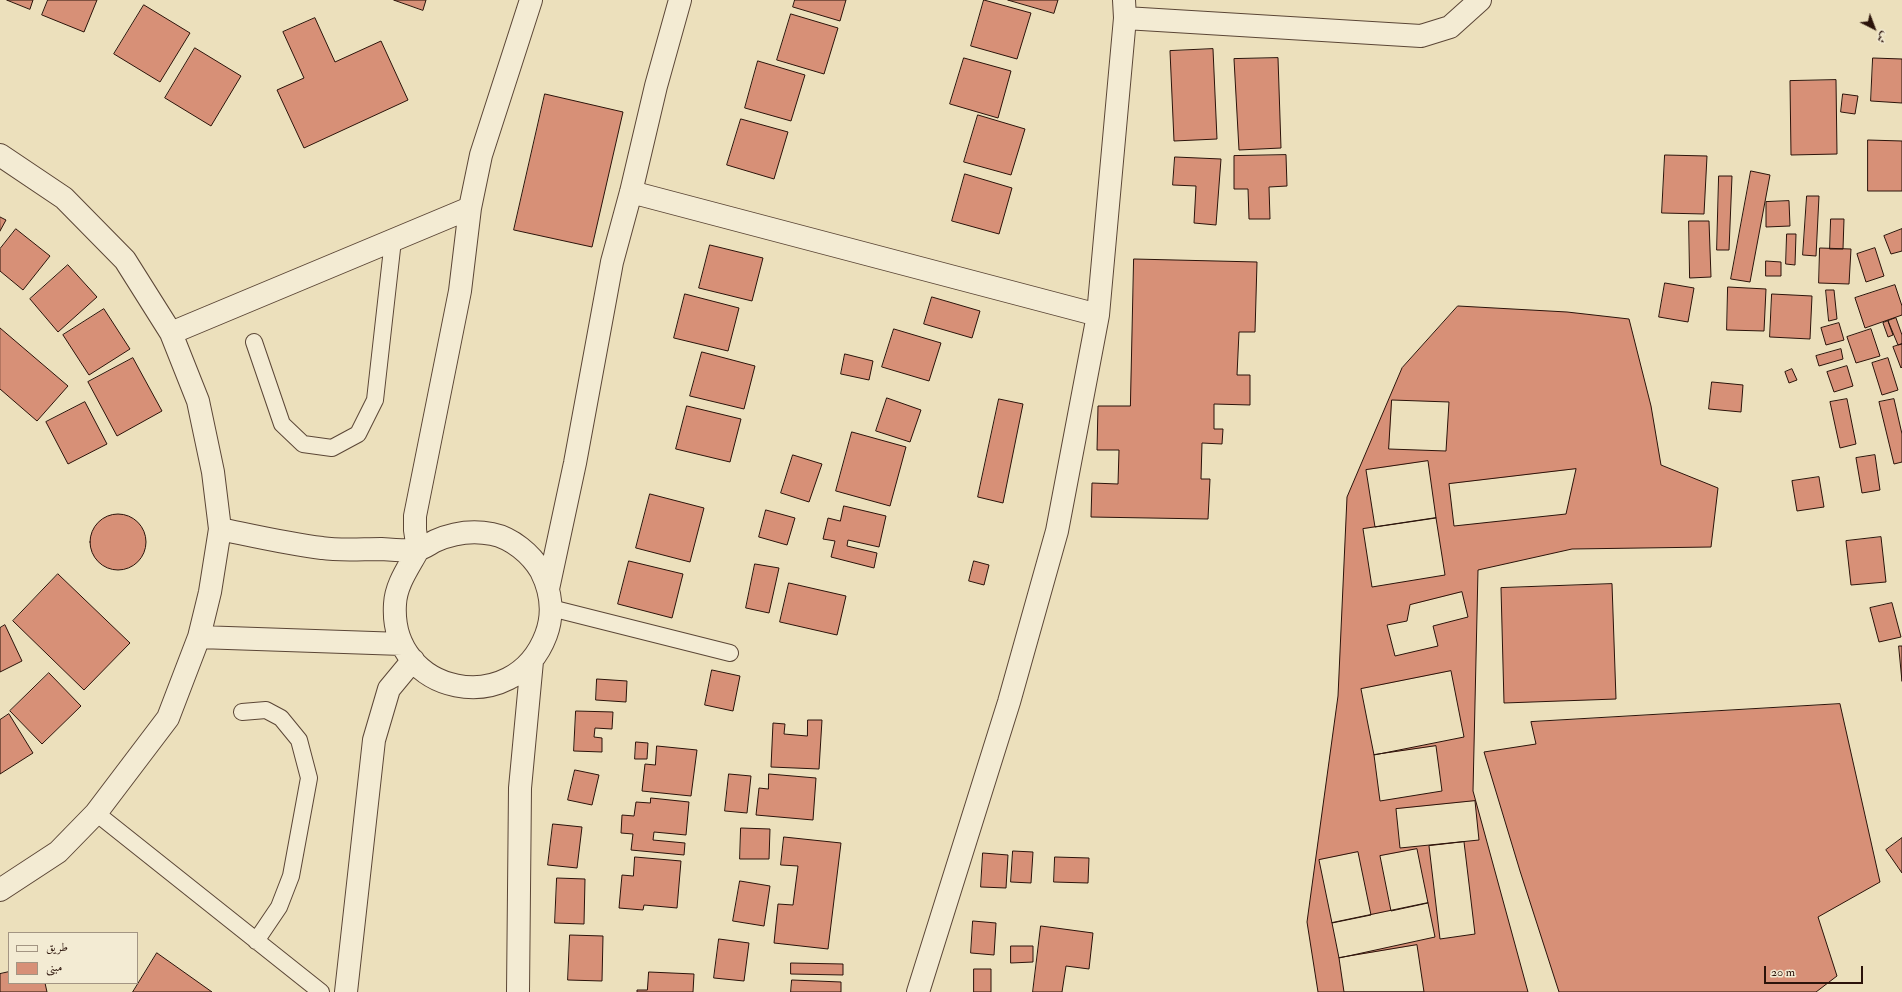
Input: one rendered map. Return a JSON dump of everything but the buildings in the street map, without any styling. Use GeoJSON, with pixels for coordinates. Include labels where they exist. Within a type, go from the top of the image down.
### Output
{"type":"FeatureCollection","features":[{"type":"Feature","properties":{"kind":"street"},"geometry":{"type":"LineString","coordinates":[[531,0],[481,155],[470,208],[460,291],[415,516],[415,530],[418,550],[400,582],[395,603],[396,624],[407,652],[426,673],[444,682],[469,688],[482,688],[500,683],[518,674],[532,661],[543,645],[549,627],[550,598],[612,262],[631,192],[656,86],[680,0]]}},
{"type":"Feature","properties":{"kind":"street"},"geometry":{"type":"LineString","coordinates":[[918,992],[1009,702],[1057,531],[1098,315],[1124,9],[1421,36],[1450,27],[1480,0]]}},
{"type":"Feature","properties":{"kind":"street"},"geometry":{"type":"LineString","coordinates":[[0,155],[64,198],[124,260],[171,333],[198,401],[213,472],[220,529],[210,592],[199,637],[168,718],[96,813],[58,852],[0,890]]}},
{"type":"Feature","properties":{"kind":"street"},"geometry":{"type":"LineString","coordinates":[[631,192],[1098,315]]}},
{"type":"Feature","properties":{"kind":"street"},"geometry":{"type":"LineString","coordinates":[[171,333],[470,208]]}},
{"type":"Feature","properties":{"kind":"street"},"geometry":{"type":"LineString","coordinates":[[220,529],[324,549],[418,550],[454,534],[474,532],[494,534],[512,542],[528,554],[540,571],[550,598]]}},
{"type":"Feature","properties":{"kind":"street"},"geometry":{"type":"LineString","coordinates":[[199,637],[407,652]]}},
{"type":"Feature","properties":{"kind":"street"},"geometry":{"type":"LineString","coordinates":[[346,992],[374,740],[389,689],[407,652]]}},
{"type":"Feature","properties":{"kind":"street"},"geometry":{"type":"LineString","coordinates":[[518,992],[520,788],[532,661]]}},
{"type":"Feature","properties":{"kind":"lane"},"geometry":{"type":"LineString","coordinates":[[254,342],[282,424],[303,444],[332,448],[358,434],[374,400],[393,240]]}},
{"type":"Feature","properties":{"kind":"lane"},"geometry":{"type":"LineString","coordinates":[[550,598],[730,653]]}},
{"type":"Feature","properties":{"kind":"lane"},"geometry":{"type":"LineString","coordinates":[[242,712],[266,710],[281,718],[299,740],[309,778],[291,876],[279,907],[256,941]]}},
{"type":"Feature","properties":{"kind":"lane"},"geometry":{"type":"LineString","coordinates":[[96,813],[321,992]]}}]}
